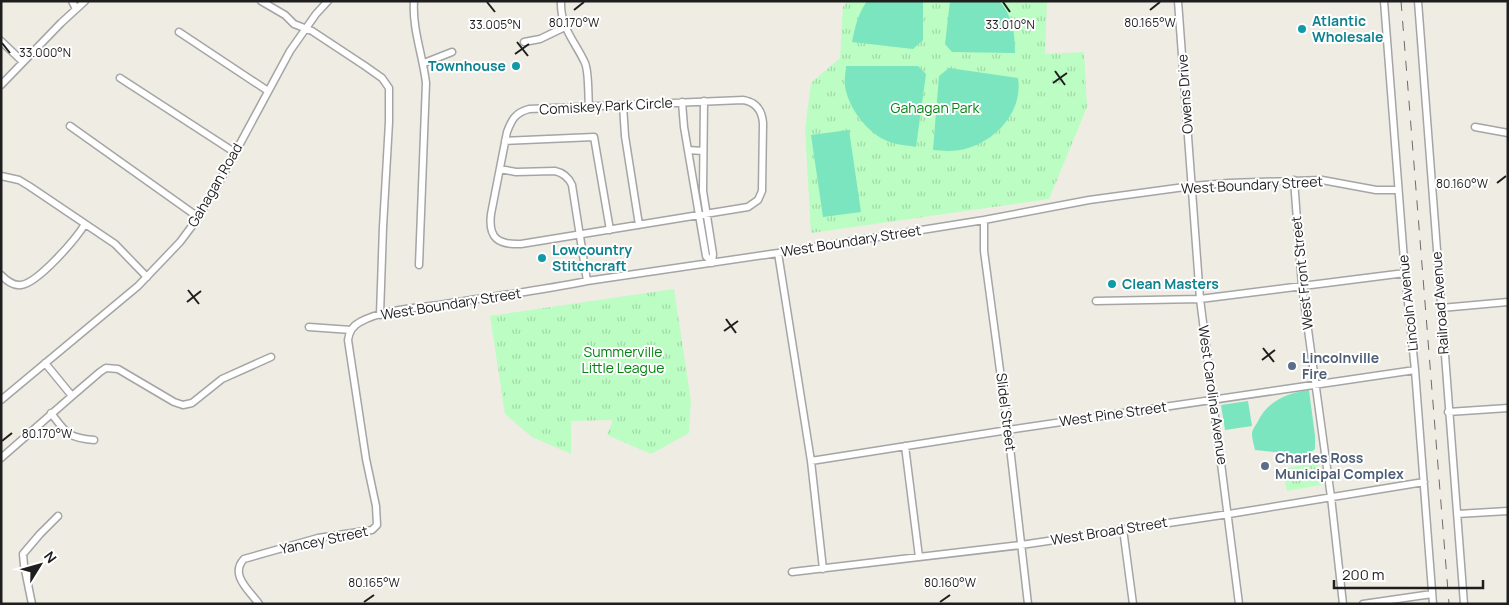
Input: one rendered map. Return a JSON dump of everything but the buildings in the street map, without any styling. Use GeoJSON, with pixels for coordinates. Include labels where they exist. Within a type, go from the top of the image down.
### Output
{"type":"FeatureCollection","features":[{"type":"Feature","properties":{"kind":"street"},"geometry":{"type":"LineString","coordinates":[[72,1],[76,9]]}},
{"type":"Feature","properties":{"kind":"street"},"geometry":{"type":"LineString","coordinates":[[1,85],[85,1]]}},
{"type":"Feature","properties":{"kind":"street"},"geometry":{"type":"LineString","coordinates":[[260,1],[285,15],[294,24],[312,31],[382,78],[389,88],[380,315]]}},
{"type":"Feature","properties":{"kind":"street","name":"Gahagan Road"},"geometry":{"type":"LineString","coordinates":[[1,400],[147,277],[174,249],[198,218],[214,192],[290,51],[328,1]]}},
{"type":"Feature","properties":{"kind":"street"},"geometry":{"type":"LineString","coordinates":[[414,1],[413,15],[424,63],[426,90],[419,265]]}},
{"type":"Feature","properties":{"kind":"street"},"geometry":{"type":"LineString","coordinates":[[561,1],[561,12],[565,27],[586,65],[589,107]]}},
{"type":"Feature","properties":{"kind":"street","name":"Owens Drive"},"geometry":{"type":"LineString","coordinates":[[1178,1],[1192,186]]}},
{"type":"Feature","properties":{"kind":"street","name":"Lincoln Avenue"},"geometry":{"type":"LineString","coordinates":[[1384,1],[1404,273],[1415,370],[1433,604]]}},
{"type":"Feature","properties":{"kind":"street","name":"Railroad Avenue"},"geometry":{"type":"LineString","coordinates":[[1418,1],[1464,604]]}},
{"type":"Feature","properties":{"kind":"street"},"geometry":{"type":"LineString","coordinates":[[524,42],[540,39],[565,27]]}},
{"type":"Feature","properties":{"kind":"street"},"geometry":{"type":"LineString","coordinates":[[179,32],[268,91]]}},
{"type":"Feature","properties":{"kind":"street"},"geometry":{"type":"LineString","coordinates":[[1,42],[23,62]]}},
{"type":"Feature","properties":{"kind":"street"},"geometry":{"type":"LineString","coordinates":[[424,63],[452,52]]}},
{"type":"Feature","properties":{"kind":"street"},"geometry":{"type":"LineString","coordinates":[[120,78],[231,150],[234,154]]}},
{"type":"Feature","properties":{"kind":"street"},"geometry":{"type":"LineString","coordinates":[[704,101],[703,191],[713,254],[712,263]]}},
{"type":"Feature","properties":{"kind":"street","name":"Comiskey Park Circle"},"geometry":{"type":"LineString","coordinates":[[704,101],[749,101],[761,111],[763,123],[762,191],[758,200],[748,207],[521,244],[508,245],[498,240],[493,234],[490,225],[505,142],[512,120],[516,115],[529,109],[589,107],[704,101]]}},
{"type":"Feature","properties":{"kind":"street"},"geometry":{"type":"LineString","coordinates":[[682,102],[684,127],[698,215],[706,256],[712,263]]}},
{"type":"Feature","properties":{"kind":"street"},"geometry":{"type":"LineString","coordinates":[[623,105],[625,136],[639,225]]}},
{"type":"Feature","properties":{"kind":"street"},"geometry":{"type":"LineString","coordinates":[[70,126],[198,218]]}},
{"type":"Feature","properties":{"kind":"street"},"geometry":{"type":"LineString","coordinates":[[1475,127],[1508,133]]}},
{"type":"Feature","properties":{"kind":"street"},"geometry":{"type":"LineString","coordinates":[[505,142],[594,137],[610,230]]}},
{"type":"Feature","properties":{"kind":"street"},"geometry":{"type":"LineString","coordinates":[[688,150],[703,150]]}},
{"type":"Feature","properties":{"kind":"street"},"geometry":{"type":"LineString","coordinates":[[500,169],[516,172],[556,170],[565,175],[572,185],[587,281]]}},
{"type":"Feature","properties":{"kind":"street"},"geometry":{"type":"LineString","coordinates":[[1,176],[19,180],[115,244],[147,277]]}},
{"type":"Feature","properties":{"kind":"street","name":"West Front Street"},"geometry":{"type":"LineString","coordinates":[[1294,180],[1302,286],[1331,497],[1343,604]]}},
{"type":"Feature","properties":{"kind":"street","name":"West Boundary Street"},"geometry":{"type":"LineString","coordinates":[[351,330],[360,321],[380,315],[984,220],[1089,200],[1192,186],[1322,180],[1376,190],[1398,190]]}},
{"type":"Feature","properties":{"kind":"street","name":"West Carolina Avenue"},"geometry":{"type":"LineString","coordinates":[[1192,186],[1200,299],[1239,604]]}},
{"type":"Feature","properties":{"kind":"street","name":"Slidel Street"},"geometry":{"type":"LineString","coordinates":[[984,220],[984,251],[1008,430],[1028,604]]}},
{"type":"Feature","properties":{"kind":"street"},"geometry":{"type":"LineString","coordinates":[[1,275],[12,284],[20,285],[29,282],[65,251],[85,224]]}},
{"type":"Feature","properties":{"kind":"street"},"geometry":{"type":"LineString","coordinates":[[778,253],[811,461],[823,569]]}},
{"type":"Feature","properties":{"kind":"street"},"geometry":{"type":"LineString","coordinates":[[1096,301],[1200,299],[1404,273]]}},
{"type":"Feature","properties":{"kind":"street"},"geometry":{"type":"LineString","coordinates":[[1441,308],[1508,302]]}},
{"type":"Feature","properties":{"kind":"street"},"geometry":{"type":"LineString","coordinates":[[309,327],[351,330]]}},
{"type":"Feature","properties":{"kind":"street","name":"Yancey Street"},"geometry":{"type":"LineString","coordinates":[[259,604],[240,579],[238,571],[240,563],[244,559],[318,538],[372,530],[377,525],[376,506],[348,350],[351,330]]}},
{"type":"Feature","properties":{"kind":"street"},"geometry":{"type":"LineString","coordinates":[[1,458],[103,370],[114,368],[174,402],[188,405],[196,401],[222,379],[271,356]]}},
{"type":"Feature","properties":{"kind":"street"},"geometry":{"type":"LineString","coordinates":[[45,363],[72,396]]}},
{"type":"Feature","properties":{"kind":"street","name":"West Pine Street"},"geometry":{"type":"LineString","coordinates":[[811,461],[1415,370]]}},
{"type":"Feature","properties":{"kind":"street"},"geometry":{"type":"LineString","coordinates":[[1448,412],[1508,408]]}},
{"type":"Feature","properties":{"kind":"street"},"geometry":{"type":"LineString","coordinates":[[51,413],[69,435],[94,440]]}},
{"type":"Feature","properties":{"kind":"street"},"geometry":{"type":"LineString","coordinates":[[905,446],[918,557]]}},
{"type":"Feature","properties":{"kind":"street","name":"West Broad Street"},"geometry":{"type":"LineString","coordinates":[[792,572],[1021,545],[1424,482]]}},
{"type":"Feature","properties":{"kind":"street"},"geometry":{"type":"LineString","coordinates":[[1457,514],[1508,511]]}},
{"type":"Feature","properties":{"kind":"street"},"geometry":{"type":"LineString","coordinates":[[32,604],[23,554],[58,516]]}},
{"type":"Feature","properties":{"kind":"street"},"geometry":{"type":"LineString","coordinates":[[1123,529],[1134,604]]}},
{"type":"Feature","properties":{"kind":"street"},"geometry":{"type":"LineString","coordinates":[[1363,604],[1432,594]]}},
{"type":"Feature","properties":{"kind":"green space","name":"Gahagan Park"},"geometry":{"type":"Polygon","coordinates":[[[848,1],[1047,1],[1045,54],[1084,52],[1087,107],[1049,199],[811,233],[805,129],[811,83],[840,58],[843,6],[848,1]]]}},
{"type":"Feature","properties":{"kind":"green space"},"geometry":{"type":"Polygon","coordinates":[[[867,1],[923,1],[923,40],[913,49],[852,42],[857,21],[867,1]]]}},
{"type":"Feature","properties":{"kind":"green space"},"geometry":{"type":"Polygon","coordinates":[[[950,1],[999,1],[1010,19],[1015,53],[952,52],[945,44],[950,1]]]}},
{"type":"Feature","properties":{"kind":"green space"},"geometry":{"type":"Polygon","coordinates":[[[846,66],[918,66],[926,74],[916,147],[885,140],[871,131],[859,117],[850,102],[845,83],[846,66]]]}},
{"type":"Feature","properties":{"kind":"green space"},"geometry":{"type":"Polygon","coordinates":[[[949,68],[1018,78],[1019,90],[1017,101],[1006,122],[989,138],[979,144],[950,151],[933,150],[939,76],[949,68]]]}},
{"type":"Feature","properties":{"kind":"green space"},"geometry":{"type":"Polygon","coordinates":[[[849,130],[861,212],[823,217],[811,135],[849,130]]]}},
{"type":"Feature","properties":{"kind":"green space","name":"Summerville Little League"},"geometry":{"type":"Polygon","coordinates":[[[674,289],[691,401],[689,433],[651,454],[607,435],[613,420],[571,421],[571,454],[532,437],[505,414],[490,316],[674,289]]]}},
{"type":"Feature","properties":{"kind":"green space"},"geometry":{"type":"Polygon","coordinates":[[[1309,390],[1315,449],[1309,454],[1255,450],[1252,431],[1266,409],[1278,399],[1293,393],[1309,390]]]}},
{"type":"Feature","properties":{"kind":"green space"},"geometry":{"type":"Polygon","coordinates":[[[1248,401],[1252,426],[1225,430],[1221,405],[1248,401]]]}},
{"type":"Feature","properties":{"kind":"green space"},"geometry":{"type":"Polygon","coordinates":[[[1318,462],[1321,485],[1287,491],[1282,469],[1318,462]]]}},
{"type":"Feature","properties":{"kind":"railway"},"geometry":{"type":"LineString","coordinates":[[1401,1],[1449,604]]}},
{"type":"Feature","properties":{"kind":"place","name":"Atlantic Wholesale"},"geometry":{"type":"Point","coordinates":[1302,29]}},
{"type":"Feature","properties":{"kind":"place","name":"Townhouse"},"geometry":{"type":"Point","coordinates":[516,66]}},
{"type":"Feature","properties":{"kind":"place","name":"Lowcountry Stitchcraft"},"geometry":{"type":"Point","coordinates":[542,258]}},
{"type":"Feature","properties":{"kind":"place","name":"Clean Masters"},"geometry":{"type":"Point","coordinates":[1112,284]}},
{"type":"Feature","properties":{"kind":"place","name":"Lincolnville Fire"},"geometry":{"type":"Point","coordinates":[1292,366]}},
{"type":"Feature","properties":{"kind":"place","name":"Charles Ross Municipal Complex"},"geometry":{"type":"Point","coordinates":[1265,466]}}]}
